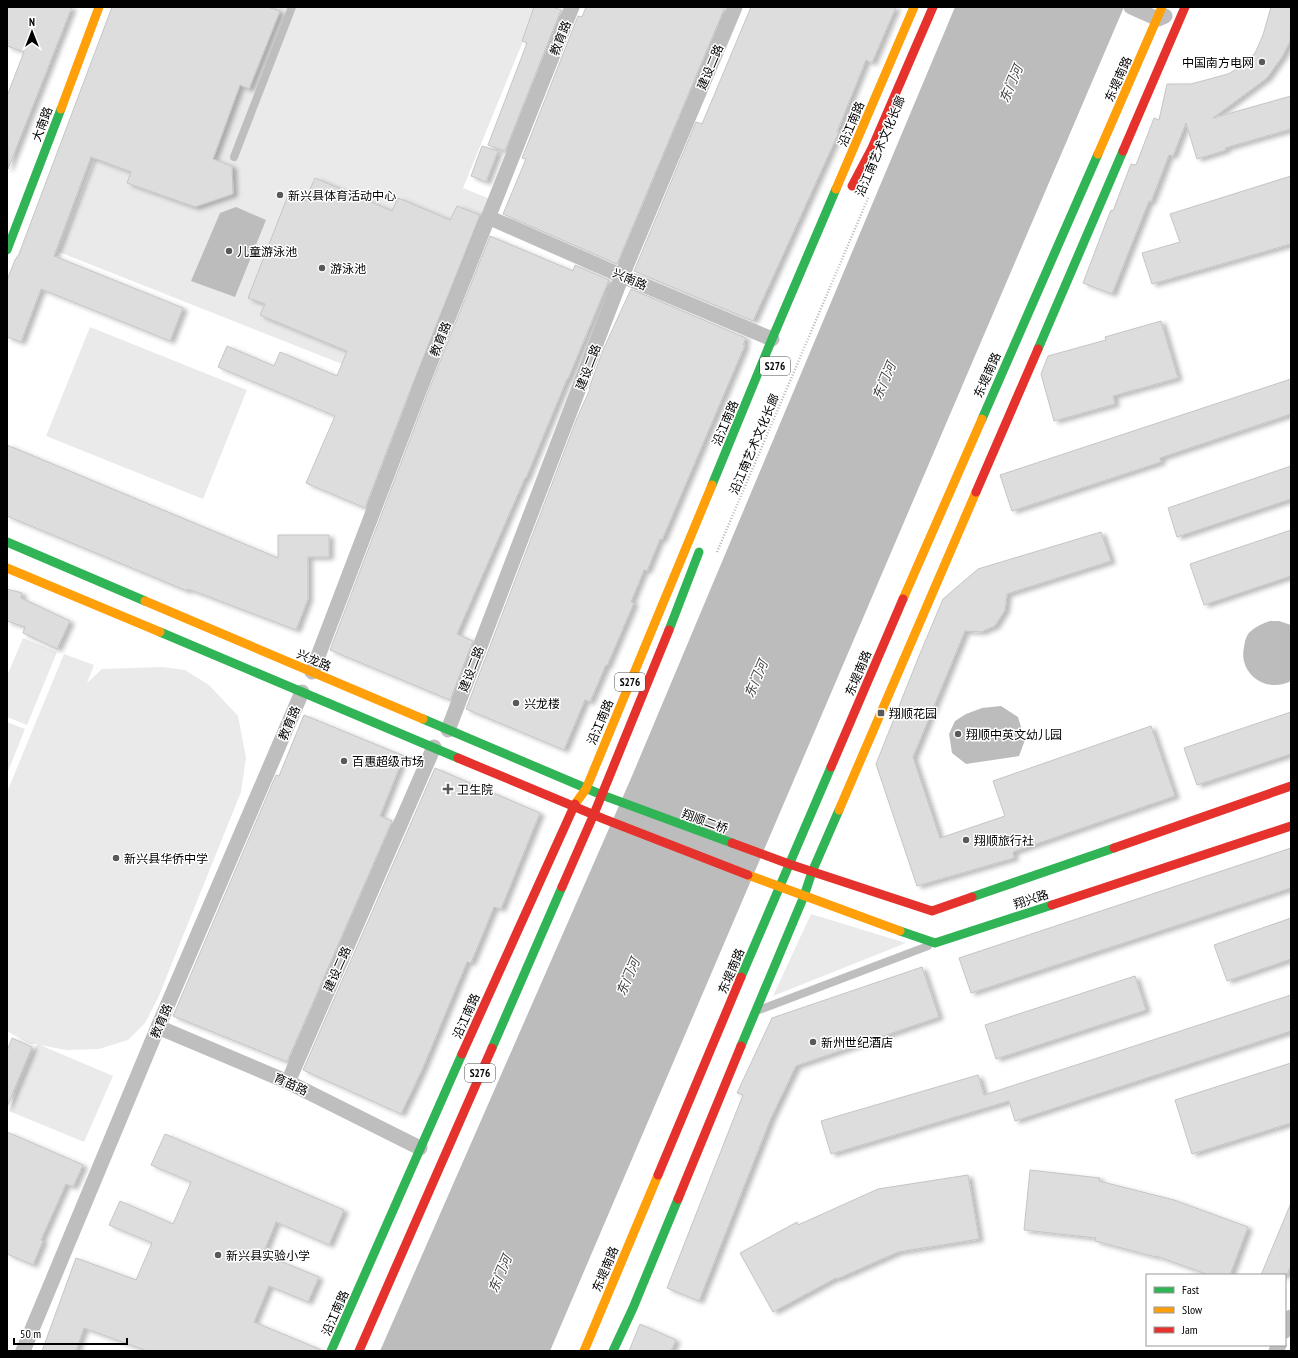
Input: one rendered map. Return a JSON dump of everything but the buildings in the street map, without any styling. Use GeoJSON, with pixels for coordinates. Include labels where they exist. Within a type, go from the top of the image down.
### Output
{"type":"FeatureCollection","features":[{"type":"Feature","properties":{"kind":"main road","name":"大南路"},"geometry":{"type":"LineString","coordinates":[[7,250],[99,7]]}},
{"type":"Feature","properties":{"kind":"main road","name":"沿江南路"},"geometry":{"type":"LineString","coordinates":[[331,1351],[420,1148],[574,806],[586,788],[772,339],[914,7]]}},
{"type":"Feature","properties":{"kind":"main road"},"geometry":{"type":"LineString","coordinates":[[848,195],[872,148],[933,7]]}},
{"type":"Feature","properties":{"kind":"main road"},"geometry":{"type":"LineString","coordinates":[[613,1351],[633,1308],[804,896],[812,872],[1188,8]]}},
{"type":"Feature","properties":{"kind":"main road","name":"东堤南路"},"geometry":{"type":"LineString","coordinates":[[584,1351],[779,887],[911,581],[1160,13]]}},
{"type":"Feature","properties":{"kind":"main road","name":"兴龙路"},"geometry":{"type":"LineString","coordinates":[[7,542],[612,799]]}},
{"type":"Feature","properties":{"kind":"main road","name":"S276"},"geometry":{"type":"LineString","coordinates":[[359,1351],[594,814],[687,585],[702,543]]}},
{"type":"Feature","properties":{"kind":"main road"},"geometry":{"type":"LineString","coordinates":[[7,568],[604,819],[779,887],[935,943]]}},
{"type":"Feature","properties":{"kind":"main road","name":"翔兴路"},"geometry":{"type":"LineString","coordinates":[[789,864],[932,911],[1291,786]]}},
{"type":"Feature","properties":{"kind":"main road","name":"翔顺二桥"},"geometry":{"type":"LineString","coordinates":[[612,799],[789,864]]}},
{"type":"Feature","properties":{"kind":"main road","name":"翔兴路"},"geometry":{"type":"LineString","coordinates":[[935,943],[1291,826]]}},
{"type":"Feature","properties":{"kind":"street","name":"教育路"},"geometry":{"type":"LineString","coordinates":[[312,672],[420,387],[572,7]]}},
{"type":"Feature","properties":{"kind":"street","name":"建设二路"},"geometry":{"type":"LineString","coordinates":[[448,730],[622,276],[735,7]]}},
{"type":"Feature","properties":{"kind":"street"},"geometry":{"type":"LineString","coordinates":[[1131,7],[1160,13],[1188,8]]}},
{"type":"Feature","properties":{"kind":"street","name":"兴南路"},"geometry":{"type":"LineString","coordinates":[[488,217],[622,276],[772,339]]}},
{"type":"Feature","properties":{"kind":"street","name":"教育路"},"geometry":{"type":"LineString","coordinates":[[23,1351],[158,1027],[302,692]]}},
{"type":"Feature","properties":{"kind":"street","name":"建设二路"},"geometry":{"type":"LineString","coordinates":[[288,1082],[434,747]]}},
{"type":"Feature","properties":{"kind":"street","name":"育苗路"},"geometry":{"type":"LineString","coordinates":[[158,1027],[288,1082],[420,1148]]}},
{"type":"Feature","properties":{"kind":"street"},"geometry":{"type":"LineString","coordinates":[[1286,1329],[1291,1317]]}},
{"type":"Feature","properties":{"kind":"lane"},"geometry":{"type":"LineString","coordinates":[[234,157],[292,7]]}},
{"type":"Feature","properties":{"kind":"lane"},"geometry":{"type":"LineString","coordinates":[[755,1012],[935,943]]}},
{"type":"Feature","properties":{"kind":"path","name":"沿江南艺术文化长廊"},"geometry":{"type":"LineString","coordinates":[[716,554],[872,189]]}},
{"type":"Feature","properties":{"kind":"shaded area","name":"新兴县体育活动中心"},"geometry":{"type":"Polygon","coordinates":[[[155,7],[537,7],[463,188],[495,201],[418,394],[59,252],[155,7]]]}},
{"type":"Feature","properties":{"kind":"shaded area"},"geometry":{"type":"Polygon","coordinates":[[[90,327],[247,390],[203,499],[46,436],[90,327]]]}},
{"type":"Feature","properties":{"kind":"shaded area"},"geometry":{"type":"Polygon","coordinates":[[[23,638],[57,652],[27,725],[7,717],[7,676],[23,638]]]}},
{"type":"Feature","properties":{"kind":"shaded area"},"geometry":{"type":"Polygon","coordinates":[[[64,654],[94,665],[87,683],[102,669],[162,667],[185,670],[209,685],[238,716],[246,758],[241,792],[158,998],[145,1023],[128,1040],[99,1049],[66,1050],[40,1045],[113,1076],[84,1142],[9,1111],[37,1044],[30,1044],[7,1031],[7,792],[64,654]]]}},
{"type":"Feature","properties":{"kind":"shaded area"},"geometry":{"type":"Polygon","coordinates":[[[7,722],[25,729],[7,774],[7,722]]]}},
{"type":"Feature","properties":{"kind":"shaded area"},"geometry":{"type":"Polygon","coordinates":[[[811,914],[906,943],[773,996],[811,914]]]}},
{"type":"Feature","properties":{"kind":"water","name":"东门河"},"geometry":{"type":"Polygon","coordinates":[[[955,7],[1124,7],[550,1351],[380,1351],[632,776],[955,7]]]}},
{"type":"Feature","properties":{"kind":"water","name":"儿童游泳池"},"geometry":{"type":"Polygon","coordinates":[[[236,207],[266,220],[235,297],[191,281],[220,213],[236,207]]]}},
{"type":"Feature","properties":{"kind":"water"},"geometry":{"type":"Polygon","coordinates":[[[1270,621],[1279,621],[1291,625],[1291,681],[1282,684],[1273,685],[1256,679],[1245,666],[1243,657],[1248,634],[1258,626],[1270,621]]]}},
{"type":"Feature","properties":{"kind":"water"},"geometry":{"type":"Polygon","coordinates":[[[1001,706],[1018,717],[1025,740],[1019,756],[966,764],[952,753],[949,734],[955,721],[966,714],[982,708],[1001,706]]]}},
{"type":"Feature","properties":{"kind":"traffic: fast"},"geometry":{"type":"LineString","coordinates":[[7,250],[61,109]]}},
{"type":"Feature","properties":{"kind":"traffic: fast"},"geometry":{"type":"LineString","coordinates":[[1038,349],[1123,151]]}},
{"type":"Feature","properties":{"kind":"traffic: fast"},"geometry":{"type":"LineString","coordinates":[[982,419],[1098,154]]}},
{"type":"Feature","properties":{"kind":"traffic: fast"},"geometry":{"type":"LineString","coordinates":[[712,485],[836,189]]}},
{"type":"Feature","properties":{"kind":"traffic: fast"},"geometry":{"type":"LineString","coordinates":[[7,542],[145,601]]}},
{"type":"Feature","properties":{"kind":"traffic: fast"},"geometry":{"type":"LineString","coordinates":[[669,630],[699,552]]}},
{"type":"Feature","properties":{"kind":"traffic: fast"},"geometry":{"type":"LineString","coordinates":[[160,632],[458,758]]}},
{"type":"Feature","properties":{"kind":"traffic: fast"},"geometry":{"type":"LineString","coordinates":[[423,719],[602,795],[732,843]]}},
{"type":"Feature","properties":{"kind":"traffic: fast"},"geometry":{"type":"LineString","coordinates":[[741,977],[831,767]]}},
{"type":"Feature","properties":{"kind":"traffic: fast"},"geometry":{"type":"LineString","coordinates":[[741,1046],[839,810]]}},
{"type":"Feature","properties":{"kind":"traffic: fast"},"geometry":{"type":"LineString","coordinates":[[972,897],[1114,848]]}},
{"type":"Feature","properties":{"kind":"traffic: fast"},"geometry":{"type":"LineString","coordinates":[[492,1048],[562,887]]}},
{"type":"Feature","properties":{"kind":"traffic: fast"},"geometry":{"type":"LineString","coordinates":[[900,931],[935,943],[1052,905]]}},
{"type":"Feature","properties":{"kind":"traffic: fast"},"geometry":{"type":"LineString","coordinates":[[331,1351],[462,1054]]}},
{"type":"Feature","properties":{"kind":"traffic: fast"},"geometry":{"type":"LineString","coordinates":[[613,1351],[633,1308],[678,1199]]}},
{"type":"Feature","properties":{"kind":"traffic: slow"},"geometry":{"type":"LineString","coordinates":[[61,109],[99,7]]}},
{"type":"Feature","properties":{"kind":"traffic: slow"},"geometry":{"type":"LineString","coordinates":[[836,189],[914,7]]}},
{"type":"Feature","properties":{"kind":"traffic: slow"},"geometry":{"type":"LineString","coordinates":[[1098,154],[1162,7]]}},
{"type":"Feature","properties":{"kind":"traffic: slow"},"geometry":{"type":"LineString","coordinates":[[903,599],[982,419]]}},
{"type":"Feature","properties":{"kind":"traffic: slow"},"geometry":{"type":"LineString","coordinates":[[575,804],[586,789],[712,485]]}},
{"type":"Feature","properties":{"kind":"traffic: slow"},"geometry":{"type":"LineString","coordinates":[[839,810],[976,492]]}},
{"type":"Feature","properties":{"kind":"traffic: slow"},"geometry":{"type":"LineString","coordinates":[[7,568],[160,632]]}},
{"type":"Feature","properties":{"kind":"traffic: slow"},"geometry":{"type":"LineString","coordinates":[[145,601],[423,719]]}},
{"type":"Feature","properties":{"kind":"traffic: slow"},"geometry":{"type":"LineString","coordinates":[[748,875],[900,931]]}},
{"type":"Feature","properties":{"kind":"traffic: slow"},"geometry":{"type":"LineString","coordinates":[[584,1351],[658,1175]]}},
{"type":"Feature","properties":{"kind":"traffic: jam"},"geometry":{"type":"LineString","coordinates":[[852,186],[872,148],[933,7]]}},
{"type":"Feature","properties":{"kind":"traffic: jam"},"geometry":{"type":"LineString","coordinates":[[1123,151],[1185,7]]}},
{"type":"Feature","properties":{"kind":"traffic: jam"},"geometry":{"type":"LineString","coordinates":[[976,492],[1038,349]]}},
{"type":"Feature","properties":{"kind":"traffic: jam"},"geometry":{"type":"LineString","coordinates":[[831,767],[903,599]]}},
{"type":"Feature","properties":{"kind":"traffic: jam"},"geometry":{"type":"LineString","coordinates":[[562,887],[594,814],[669,630]]}},
{"type":"Feature","properties":{"kind":"traffic: jam"},"geometry":{"type":"LineString","coordinates":[[458,758],[604,819],[748,875]]}},
{"type":"Feature","properties":{"kind":"traffic: jam"},"geometry":{"type":"LineString","coordinates":[[1114,848],[1291,786]]}},
{"type":"Feature","properties":{"kind":"traffic: jam"},"geometry":{"type":"LineString","coordinates":[[462,1054],[575,804]]}},
{"type":"Feature","properties":{"kind":"traffic: jam"},"geometry":{"type":"LineString","coordinates":[[1052,905],[1291,826]]}},
{"type":"Feature","properties":{"kind":"traffic: jam"},"geometry":{"type":"LineString","coordinates":[[732,843],[789,864],[932,911],[972,897]]}},
{"type":"Feature","properties":{"kind":"traffic: jam"},"geometry":{"type":"LineString","coordinates":[[658,1175],[741,977]]}},
{"type":"Feature","properties":{"kind":"traffic: jam"},"geometry":{"type":"LineString","coordinates":[[678,1199],[741,1046]]}},
{"type":"Feature","properties":{"kind":"traffic: jam"},"geometry":{"type":"LineString","coordinates":[[359,1351],[492,1048]]}},
{"type":"Feature","properties":{"kind":"place","name":"中国南方电网"},"geometry":{"type":"Point","coordinates":[1262,62]}},
{"type":"Feature","properties":{"kind":"place","name":"新兴县体育活动中心"},"geometry":{"type":"Point","coordinates":[280,195]}},
{"type":"Feature","properties":{"kind":"place","name":"儿童游泳池"},"geometry":{"type":"Point","coordinates":[229,251]}},
{"type":"Feature","properties":{"kind":"place","name":"游泳池"},"geometry":{"type":"Point","coordinates":[322,268]}},
{"type":"Feature","properties":{"kind":"place","name":"兴龙楼"},"geometry":{"type":"Point","coordinates":[516,703]}},
{"type":"Feature","properties":{"kind":"place","name":"翔顺花园"},"geometry":{"type":"Point","coordinates":[881,713]}},
{"type":"Feature","properties":{"kind":"place","name":"翔顺中英文幼儿园"},"geometry":{"type":"Point","coordinates":[958,734]}},
{"type":"Feature","properties":{"kind":"place","name":"百惠超级市场"},"geometry":{"type":"Point","coordinates":[344,761]}},
{"type":"Feature","properties":{"kind":"place","name":"卫生院"},"geometry":{"type":"Point","coordinates":[448,789]}},
{"type":"Feature","properties":{"kind":"place","name":"翔顺旅行社"},"geometry":{"type":"Point","coordinates":[966,840]}},
{"type":"Feature","properties":{"kind":"place","name":"新兴县华侨中学"},"geometry":{"type":"Point","coordinates":[116,858]}},
{"type":"Feature","properties":{"kind":"place","name":"新州世纪酒店"},"geometry":{"type":"Point","coordinates":[813,1042]}},
{"type":"Feature","properties":{"kind":"place","name":"新兴县实验小学"},"geometry":{"type":"Point","coordinates":[218,1255]}}]}
